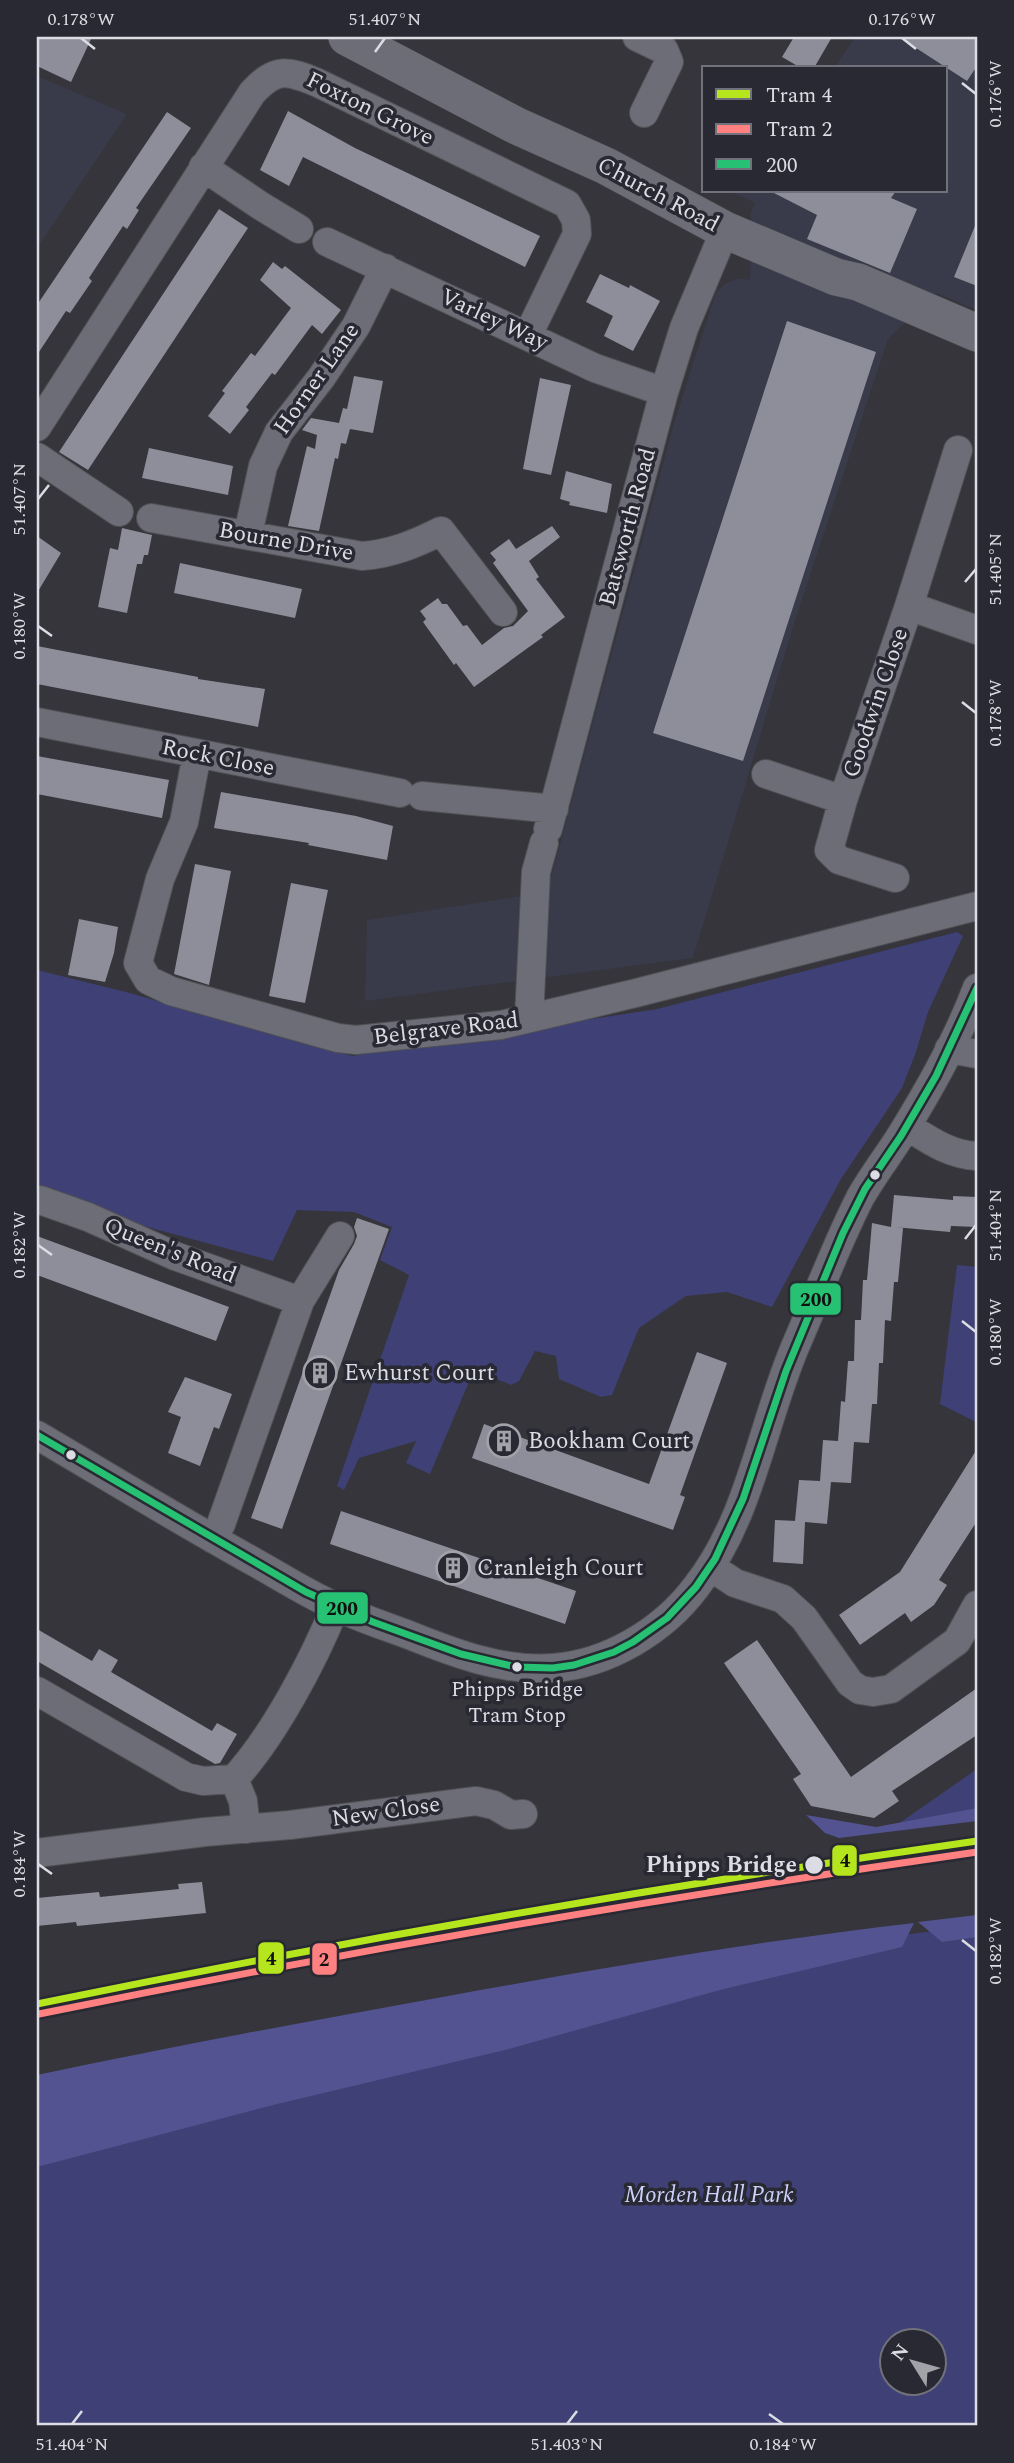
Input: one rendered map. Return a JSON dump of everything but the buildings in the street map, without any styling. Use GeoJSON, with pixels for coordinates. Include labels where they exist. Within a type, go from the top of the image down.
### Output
{"type":"FeatureCollection","features":[{"type":"Feature","properties":{"kind":"street","name":"Church Road"},"geometry":{"type":"LineString","coordinates":[[346,37],[515,125],[606,166],[725,230],[836,277],[858,282],[977,333]]}},
{"type":"Feature","properties":{"kind":"street"},"geometry":{"type":"LineString","coordinates":[[636,37],[664,50],[669,62],[644,113]]}},
{"type":"Feature","properties":{"kind":"street","name":"Foxton Grove"},"geometry":{"type":"LineString","coordinates":[[37,427],[252,93],[264,80],[277,73],[294,73],[567,204],[576,220],[578,234],[528,335]]}},
{"type":"Feature","properties":{"kind":"street"},"geometry":{"type":"LineString","coordinates":[[203,167],[299,229]]}},
{"type":"Feature","properties":{"kind":"street","name":"Batsworth Road"},"geometry":{"type":"LineString","coordinates":[[529,1018],[536,872],[664,392],[684,328],[725,230]]}},
{"type":"Feature","properties":{"kind":"street","name":"Varley Way"},"geometry":{"type":"LineString","coordinates":[[327,242],[595,368],[664,392]]}},
{"type":"Feature","properties":{"kind":"street","name":"Horner Lane"},"geometry":{"type":"LineString","coordinates":[[248,534],[262,466],[278,432],[356,326],[385,268]]}},
{"type":"Feature","properties":{"kind":"street","name":"Goodwin Close"},"geometry":{"type":"LineString","coordinates":[[895,878],[839,860],[829,850],[958,450]]}},
{"type":"Feature","properties":{"kind":"street"},"geometry":{"type":"LineString","coordinates":[[37,457],[119,512]]}},
{"type":"Feature","properties":{"kind":"street","name":"Bourne Drive"},"geometry":{"type":"LineString","coordinates":[[150,518],[362,556],[383,555],[416,544],[441,531],[503,612]]}},
{"type":"Feature","properties":{"kind":"street","name":"Goodwin Close"},"geometry":{"type":"LineString","coordinates":[[909,606],[977,630]]}},
{"type":"Feature","properties":{"kind":"street","name":"Rock Close"},"geometry":{"type":"LineString","coordinates":[[37,723],[411,795],[549,827]]}},
{"type":"Feature","properties":{"kind":"street","name":"Belgrave Road"},"geometry":{"type":"LineString","coordinates":[[197,754],[184,822],[160,879],[138,963],[148,980],[171,992],[347,1039],[500,1025],[977,906]]}},
{"type":"Feature","properties":{"kind":"street","name":"Goodwin Close"},"geometry":{"type":"LineString","coordinates":[[766,774],[843,800]]}},
{"type":"Feature","properties":{"kind":"street"},"geometry":{"type":"LineString","coordinates":[[37,1434],[213,1539],[335,1606],[433,1645],[495,1664],[525,1668],[554,1668],[589,1662],[625,1647],[657,1627],[696,1588],[711,1567],[740,1510],[789,1362],[860,1198],[906,1126],[949,1049],[977,989]]}},
{"type":"Feature","properties":{"kind":"street"},"geometry":{"type":"LineString","coordinates":[[949,1049],[977,1054]]}},
{"type":"Feature","properties":{"kind":"street"},"geometry":{"type":"LineString","coordinates":[[906,1126],[940,1146],[963,1155],[977,1156]]}},
{"type":"Feature","properties":{"kind":"street","name":"Queen's Road"},"geometry":{"type":"LineString","coordinates":[[40,1200],[88,1217],[175,1256],[300,1301]]}},
{"type":"Feature","properties":{"kind":"street"},"geometry":{"type":"LineString","coordinates":[[213,1539],[221,1524],[300,1301],[340,1236]]}},
{"type":"Feature","properties":{"kind":"street"},"geometry":{"type":"LineString","coordinates":[[711,1567],[735,1583],[783,1599],[804,1618],[850,1683],[860,1690],[873,1692],[891,1689],[967,1640],[977,1605]]}},
{"type":"Feature","properties":{"kind":"street"},"geometry":{"type":"LineString","coordinates":[[37,1691],[186,1777],[203,1781],[234,1779],[252,1760],[283,1710],[326,1631],[335,1606]]}},
{"type":"Feature","properties":{"kind":"street"},"geometry":{"type":"LineString","coordinates":[[234,1779],[243,1801],[246,1829]]}},
{"type":"Feature","properties":{"kind":"street","name":"New Close"},"geometry":{"type":"LineString","coordinates":[[37,1853],[476,1801],[494,1805],[511,1815],[523,1814]]}},
{"type":"Feature","properties":{"kind":"shaded area"},"geometry":{"type":"Polygon","coordinates":[[[855,37],[977,37],[977,310],[936,293],[888,339],[793,627],[693,958],[365,1001],[367,920],[547,892],[674,423],[716,292],[725,284],[739,278],[750,280],[751,212],[755,203],[732,192],[948,192],[948,66],[835,66],[855,37]]]}},
{"type":"Feature","properties":{"kind":"shaded area"},"geometry":{"type":"Polygon","coordinates":[[[37,76],[127,114],[37,248],[37,76]]]}},
{"type":"Feature","properties":{"kind":"shaded area"},"geometry":{"type":"Polygon","coordinates":[[[977,1808],[977,1821],[839,1838],[825,1833],[806,1815],[876,1827],[977,1808]]]}},
{"type":"Feature","properties":{"kind":"shaded area"},"geometry":{"type":"Polygon","coordinates":[[[977,1915],[977,1937],[942,1942],[918,1922],[977,1915]]]}},
{"type":"Feature","properties":{"kind":"shaded area"},"geometry":{"type":"Polygon","coordinates":[[[914,1923],[902,1947],[720,1990],[505,2050],[273,2105],[37,2167],[37,2075],[564,1975],[914,1923]]]}},
{"type":"Feature","properties":{"kind":"green space"},"geometry":{"type":"Polygon","coordinates":[[[957,932],[963,936],[928,1012],[902,1088],[841,1179],[772,1307],[727,1292],[686,1296],[639,1328],[612,1395],[601,1397],[559,1379],[556,1356],[535,1351],[519,1381],[511,1385],[474,1370],[430,1474],[406,1463],[416,1441],[359,1458],[344,1490],[337,1486],[409,1275],[380,1260],[392,1227],[354,1212],[297,1210],[273,1261],[85,1210],[37,1191],[37,970],[126,992],[352,1056],[657,1009],[957,932]]]}},
{"type":"Feature","properties":{"kind":"green space"},"geometry":{"type":"Polygon","coordinates":[[[957,1265],[977,1267],[976,1422],[940,1404],[957,1265]]]}},
{"type":"Feature","properties":{"kind":"green space"},"geometry":{"type":"Polygon","coordinates":[[[977,1769],[977,1815],[898,1824],[977,1769]]]}},
{"type":"Feature","properties":{"kind":"green space","name":"Morden Hall Park"},"geometry":{"type":"Polygon","coordinates":[[[977,1926],[977,2426],[37,2426],[37,2075],[766,1951],[977,1926]]]}},
{"type":"Feature","properties":{"kind":"tram line","name":"4"},"geometry":{"type":"LineString","coordinates":[[37,2004],[506,1915],[977,1841]]}},
{"type":"Feature","properties":{"kind":"tram line","name":"2"},"geometry":{"type":"LineString","coordinates":[[39,2014],[507,1926],[977,1852]]}},
{"type":"Feature","properties":{"kind":"transit line","name":"200"},"geometry":{"type":"LineString","coordinates":[[37,1435],[306,1592],[373,1622],[461,1654],[516,1667],[553,1668],[574,1665],[614,1652],[667,1618],[696,1587],[715,1559],[743,1499],[786,1371],[843,1233],[865,1189],[901,1136],[936,1076],[977,988]]}},
{"type":"Feature","properties":{"kind":"place","name":"Ewhurst Court"},"geometry":{"type":"Point","coordinates":[320,1373]}},
{"type":"Feature","properties":{"kind":"place","name":"Bookham Court"},"geometry":{"type":"Point","coordinates":[504,1441]}},
{"type":"Feature","properties":{"kind":"place","name":"Cranleigh Court"},"geometry":{"type":"Point","coordinates":[453,1568]}},
{"type":"Feature","properties":{"kind":"place","name":"Phipps Bridge Tram Stop"},"geometry":{"type":"Point","coordinates":[517,1667]}},
{"type":"Feature","properties":{"kind":"place","name":"Phipps Bridge"},"geometry":{"type":"Point","coordinates":[814,1865]}}]}
